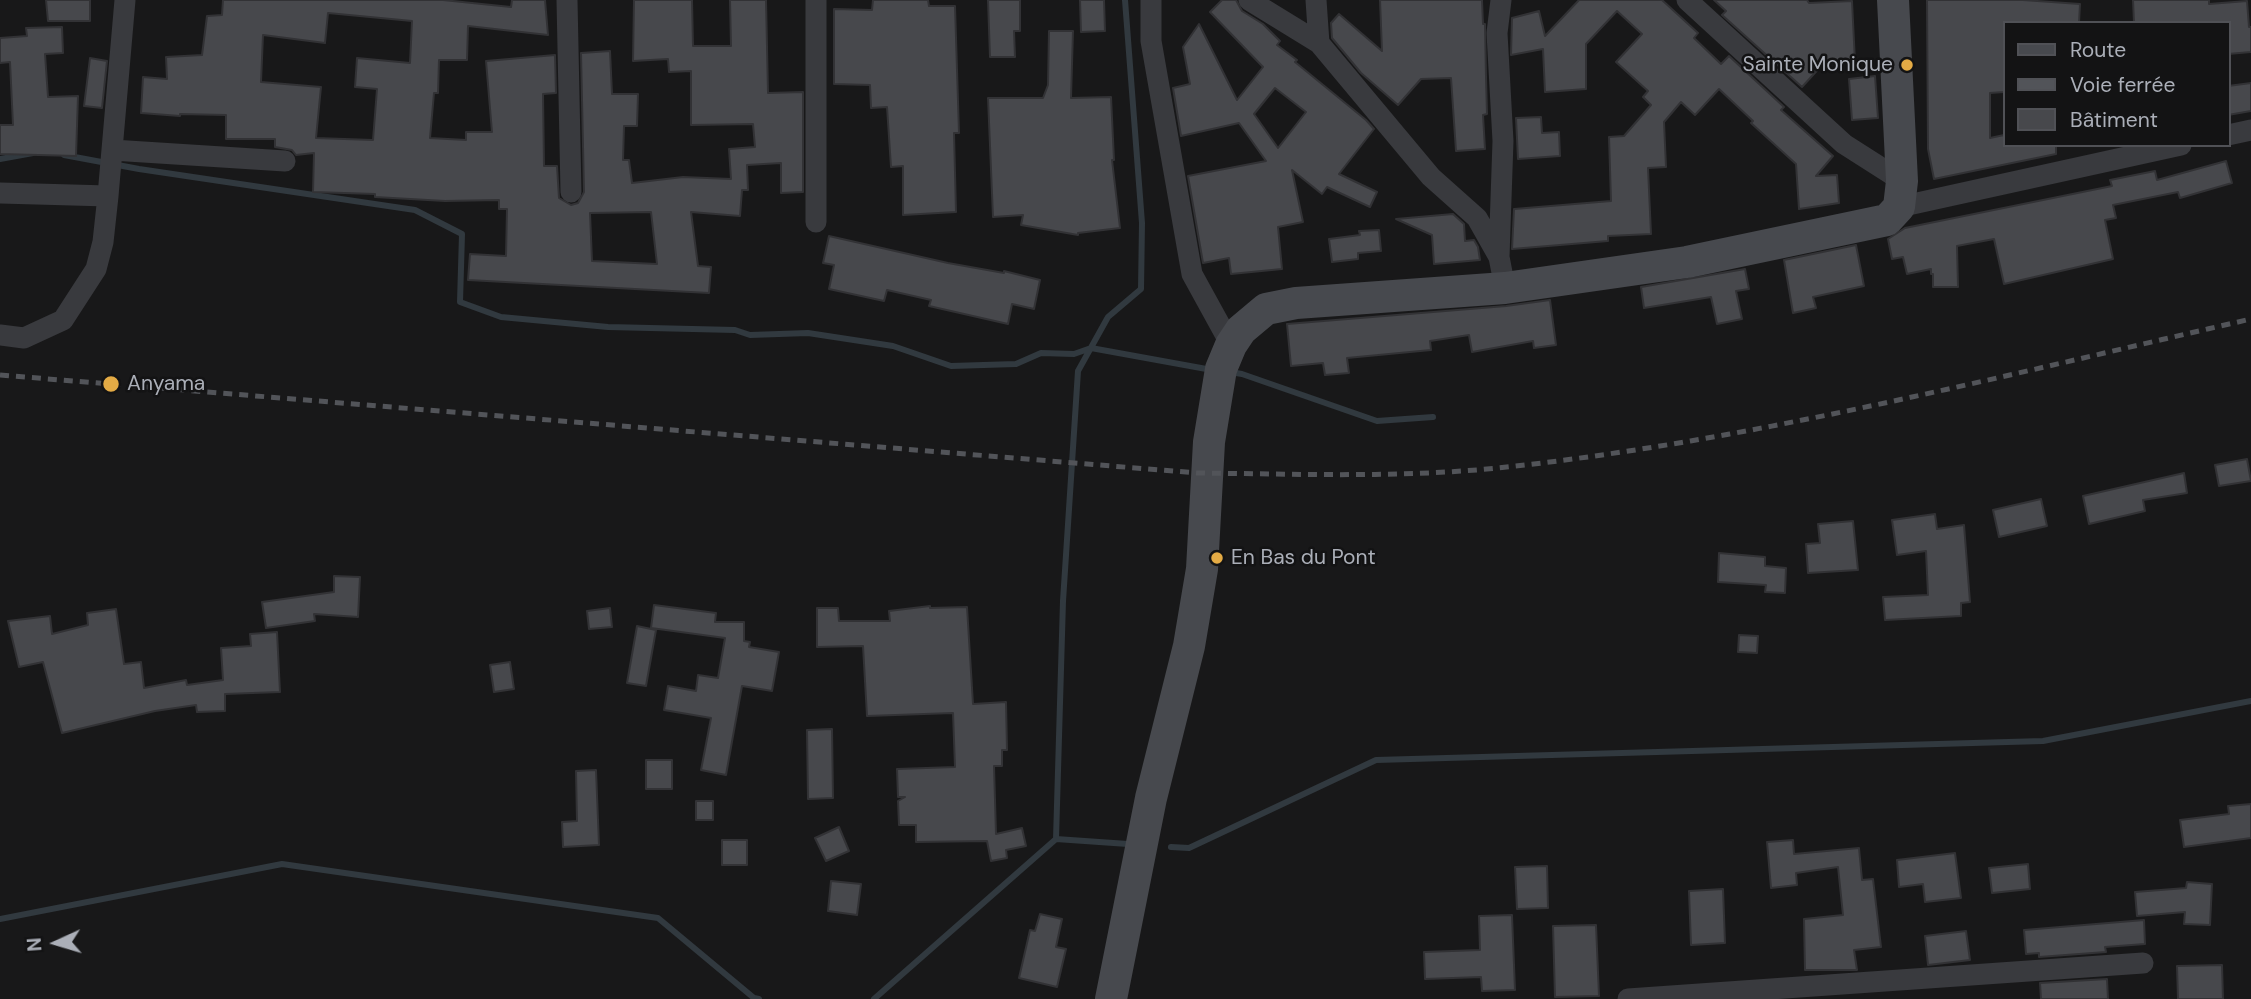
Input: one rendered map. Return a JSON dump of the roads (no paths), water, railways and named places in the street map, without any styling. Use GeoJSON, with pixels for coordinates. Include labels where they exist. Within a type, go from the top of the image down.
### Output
{"type":"FeatureCollection","features":[{"type":"Feature","properties":{"kind":"street"},"geometry":{"type":"LineString","coordinates":[[0,335],[24,338],[63,320],[96,269],[103,242],[108,196],[125,0]]}},
{"type":"Feature","properties":{"kind":"street"},"geometry":{"type":"LineString","coordinates":[[567,0],[571,192]]}},
{"type":"Feature","properties":{"kind":"street"},"geometry":{"type":"LineString","coordinates":[[816,0],[816,222]]}},
{"type":"Feature","properties":{"kind":"street"},"geometry":{"type":"LineString","coordinates":[[1152,0],[1151,41],[1192,274],[1231,345]]}},
{"type":"Feature","properties":{"kind":"street"},"geometry":{"type":"LineString","coordinates":[[1248,0],[1319,43],[1431,177],[1477,218],[1502,273]]}},
{"type":"Feature","properties":{"kind":"street"},"geometry":{"type":"LineString","coordinates":[[1316,0],[1319,43]]}},
{"type":"Feature","properties":{"kind":"street"},"geometry":{"type":"LineString","coordinates":[[1501,0],[1497,33],[1503,141],[1502,273]]}},
{"type":"Feature","properties":{"kind":"street"},"geometry":{"type":"LineString","coordinates":[[1686,0],[1901,194]]}},
{"type":"Feature","properties":{"kind":"street"},"geometry":{"type":"LineString","coordinates":[[1111,999],[1151,798],[1189,646],[1202,569],[1213,414],[1221,369],[1241,330],[1266,309],[1286,305],[1502,273],[1687,262],[1887,220],[1901,194],[1893,0]]}},
{"type":"Feature","properties":{"kind":"street"},"geometry":{"type":"LineString","coordinates":[[2230,135],[2251,130]]}},
{"type":"Feature","properties":{"kind":"street"},"geometry":{"type":"LineString","coordinates":[[1901,194],[2170,147]]}},
{"type":"Feature","properties":{"kind":"street"},"geometry":{"type":"LineString","coordinates":[[112,150],[285,161]]}},
{"type":"Feature","properties":{"kind":"street"},"geometry":{"type":"LineString","coordinates":[[0,193],[108,196]]}},
{"type":"Feature","properties":{"kind":"street"},"geometry":{"type":"LineString","coordinates":[[1628,999],[2143,963]]}},
{"type":"Feature","properties":{"kind":"waterway"},"geometry":{"type":"LineString","coordinates":[[1056,839],[1063,601],[1078,371],[1108,317],[1141,289],[1142,223],[1125,0]]}},
{"type":"Feature","properties":{"kind":"waterway"},"geometry":{"type":"LineString","coordinates":[[0,159],[33,153]]}},
{"type":"Feature","properties":{"kind":"waterway"},"geometry":{"type":"LineString","coordinates":[[64,155],[139,169],[415,210],[462,234],[460,302],[501,317],[608,327],[735,330],[750,335],[808,333],[893,346],[951,366],[1016,364],[1041,353],[1074,354],[1091,348],[1212,370]]}},
{"type":"Feature","properties":{"kind":"waterway"},"geometry":{"type":"LineString","coordinates":[[1230,372],[1377,421],[1433,417]]}},
{"type":"Feature","properties":{"kind":"waterway"},"geometry":{"type":"LineString","coordinates":[[1171,847],[1189,848],[1376,760],[2043,741],[2251,701]]}},
{"type":"Feature","properties":{"kind":"waterway"},"geometry":{"type":"LineString","coordinates":[[874,999],[1056,839],[1128,844]]}},
{"type":"Feature","properties":{"kind":"waterway"},"geometry":{"type":"LineString","coordinates":[[0,919],[282,864],[658,918],[754,998],[759,999]]}},
{"type":"Feature","properties":{"kind":"railway"},"geometry":{"type":"LineString","coordinates":[[0,375],[1197,473],[1385,474],[1498,468],[1688,441],[1876,405],[2251,319]]}},
{"type":"Feature","properties":{"kind":"place","name":"Sainte Monique"},"geometry":{"type":"Point","coordinates":[1907,65]}},
{"type":"Feature","properties":{"kind":"place","name":"Anyama"},"geometry":{"type":"Point","coordinates":[111,384]}},
{"type":"Feature","properties":{"kind":"place","name":"En Bas du Pont"},"geometry":{"type":"Point","coordinates":[1217,558]}}]}
